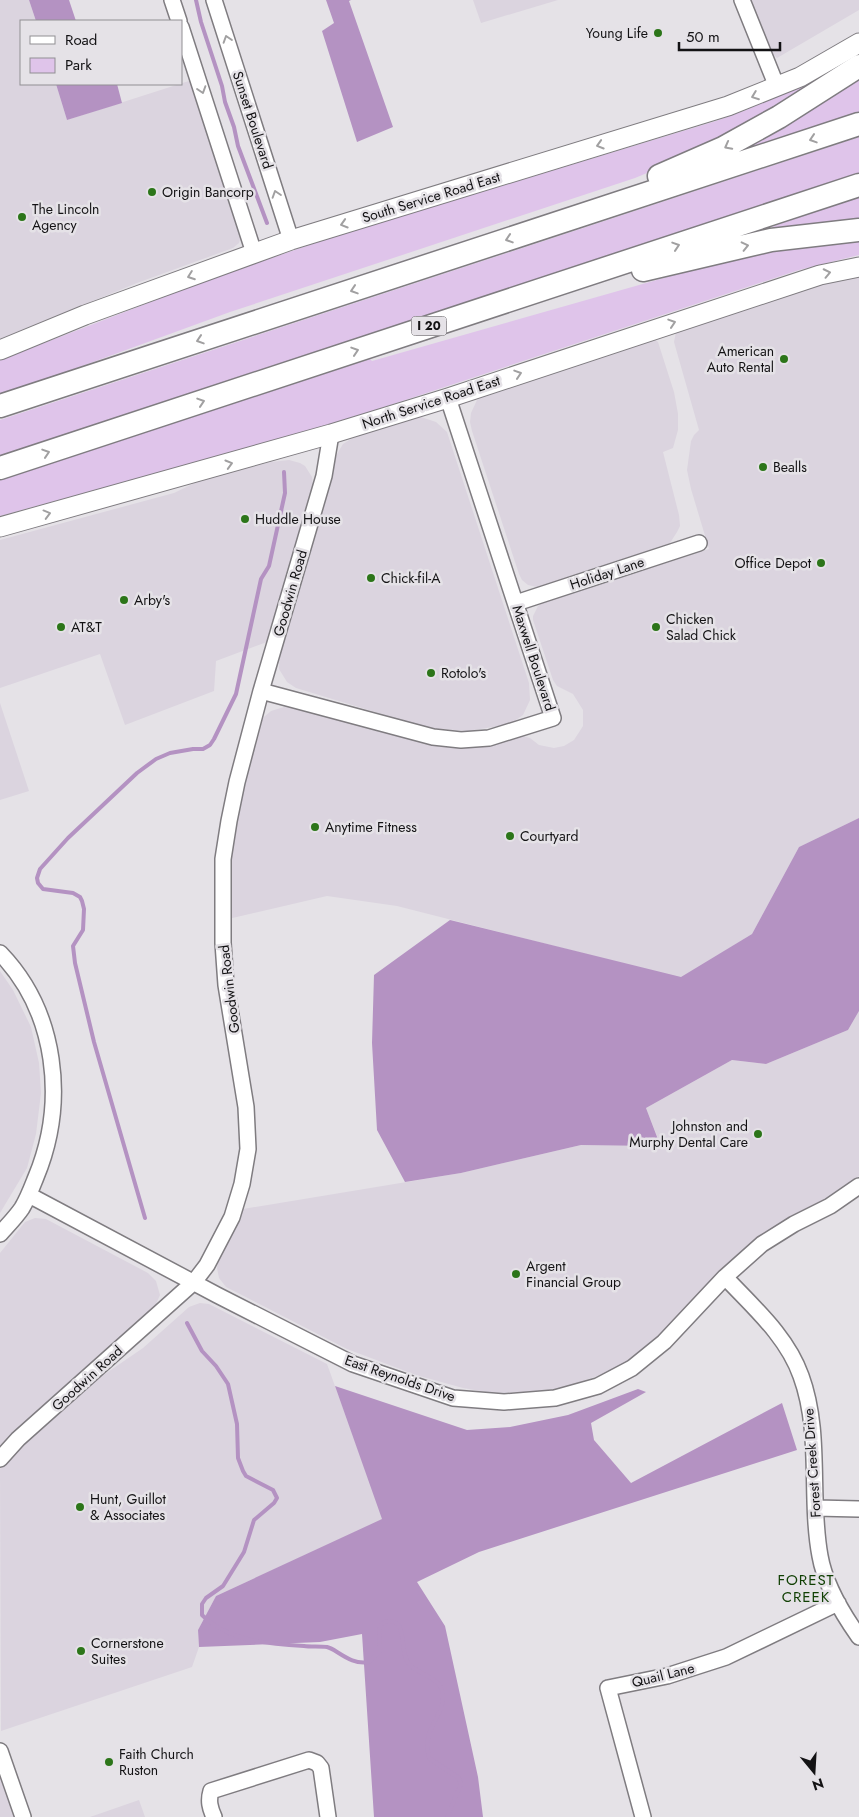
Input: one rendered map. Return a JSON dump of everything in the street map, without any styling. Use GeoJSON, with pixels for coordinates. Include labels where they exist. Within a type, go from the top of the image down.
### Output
{"type":"FeatureCollection","features":[{"type":"Feature","properties":{"kind":"highway"},"geometry":{"type":"LineString","coordinates":[[532,232],[723,148],[779,117],[859,66]]}},
{"type":"Feature","properties":{"kind":"highway"},"geometry":{"type":"LineString","coordinates":[[0,406],[859,124]]}},
{"type":"Feature","properties":{"kind":"highway","name":"I 20"},"geometry":{"type":"LineString","coordinates":[[0,468],[859,185]]}},
{"type":"Feature","properties":{"kind":"highway"},"geometry":{"type":"LineString","coordinates":[[494,305],[771,240],[859,230]]}},
{"type":"Feature","properties":{"kind":"main road","name":"South Service Road East"},"geometry":{"type":"LineString","coordinates":[[0,350],[85,315],[291,240],[728,106],[800,77],[859,43]]}},
{"type":"Feature","properties":{"kind":"main road","name":"North Service Road East"},"geometry":{"type":"LineString","coordinates":[[0,527],[331,434],[448,398],[820,275],[859,267]]}},
{"type":"Feature","properties":{"kind":"street"},"geometry":{"type":"LineString","coordinates":[[172,0],[179,20]]}},
{"type":"Feature","properties":{"kind":"street","name":"Sunset Boulevard"},"geometry":{"type":"LineString","coordinates":[[214,0],[291,240]]}},
{"type":"Feature","properties":{"kind":"street"},"geometry":{"type":"LineString","coordinates":[[742,0],[777,87]]}},
{"type":"Feature","properties":{"kind":"street"},"geometry":{"type":"LineString","coordinates":[[182,30],[254,253]]}},
{"type":"Feature","properties":{"kind":"street","name":"Maxwell Boulevard"},"geometry":{"type":"LineString","coordinates":[[261,690],[433,737],[461,740],[489,738],[520,730],[553,718],[448,398]]}},
{"type":"Feature","properties":{"kind":"street","name":"Goodwin Road"},"geometry":{"type":"LineString","coordinates":[[0,1460],[18,1439],[194,1282],[207,1264],[232,1216],[242,1184],[248,1149],[246,1107],[226,985],[223,943],[225,850],[237,782],[261,690],[324,476],[331,434]]}},
{"type":"Feature","properties":{"kind":"street","name":"Holiday Lane"},"geometry":{"type":"LineString","coordinates":[[516,603],[699,543]]}},
{"type":"Feature","properties":{"kind":"street"},"geometry":{"type":"LineString","coordinates":[[0,953],[17,974],[32,999],[47,1036],[54,1084],[50,1135],[42,1162],[21,1208],[0,1234]]}},
{"type":"Feature","properties":{"kind":"street","name":"East Reynolds Drive"},"geometry":{"type":"LineString","coordinates":[[28,1195],[353,1364],[453,1398],[504,1402],[564,1395],[598,1386],[632,1368],[664,1342],[725,1277],[762,1244],[794,1224],[830,1206],[859,1186]]}},
{"type":"Feature","properties":{"kind":"street","name":"Forest Creek Drive"},"geometry":{"type":"LineString","coordinates":[[725,1277],[785,1344],[801,1375],[812,1430],[820,1556],[838,1603],[859,1637]]}},
{"type":"Feature","properties":{"kind":"street"},"geometry":{"type":"LineString","coordinates":[[816,1508],[859,1509]]}},
{"type":"Feature","properties":{"kind":"street","name":"Quail Lane"},"geometry":{"type":"LineString","coordinates":[[643,1817],[608,1688],[667,1676],[726,1657],[838,1603]]}},
{"type":"Feature","properties":{"kind":"street"},"geometry":{"type":"LineString","coordinates":[[0,1751],[23,1817]]}},
{"type":"Feature","properties":{"kind":"street"},"geometry":{"type":"LineString","coordinates":[[214,1817],[209,1798],[211,1791],[309,1760],[317,1763],[321,1768],[328,1817]]}},
{"type":"Feature","properties":{"kind":"shaded area"},"geometry":{"type":"Polygon","coordinates":[[[0,0],[29,0],[36,20],[20,20],[20,85],[56,85],[67,120],[176,85],[182,85],[182,83],[192,80],[241,236],[239,243],[233,248],[137,283],[0,339],[0,0]]]}},
{"type":"Feature","properties":{"kind":"shaded area"},"geometry":{"type":"Polygon","coordinates":[[[29,0],[69,0],[76,20],[36,20],[29,0]]]}},
{"type":"Feature","properties":{"kind":"shaded area"},"geometry":{"type":"Polygon","coordinates":[[[326,0],[351,0],[349,1],[393,127],[357,142],[322,31],[334,23],[326,0]]]}},
{"type":"Feature","properties":{"kind":"shaded area"},"geometry":{"type":"Polygon","coordinates":[[[473,0],[558,0],[481,23],[473,0]]]}},
{"type":"Feature","properties":{"kind":"shaded area"},"geometry":{"type":"Polygon","coordinates":[[[748,0],[859,0],[859,10],[777,58],[770,51],[748,0]]]}},
{"type":"Feature","properties":{"kind":"shaded area"},"geometry":{"type":"Polygon","coordinates":[[[56,85],[117,85],[122,103],[67,120],[56,85]]]}},
{"type":"Feature","properties":{"kind":"shaded area"},"geometry":{"type":"Polygon","coordinates":[[[859,275],[859,818],[799,847],[752,934],[681,978],[397,906],[327,896],[228,919],[230,855],[238,801],[258,727],[264,717],[271,711],[284,707],[294,708],[443,747],[480,747],[523,736],[530,738],[539,745],[554,748],[564,746],[574,740],[583,726],[583,710],[573,694],[557,686],[553,680],[533,620],[538,606],[544,602],[709,549],[687,470],[691,441],[699,430],[674,342],[676,332],[802,289],[859,275]]]}},
{"type":"Feature","properties":{"kind":"shaded area"},"geometry":{"type":"Polygon","coordinates":[[[653,338],[658,342],[674,392],[678,414],[678,430],[673,448],[663,452],[679,515],[680,526],[677,532],[670,543],[665,545],[541,586],[528,585],[519,574],[472,431],[471,413],[477,400],[482,396],[653,338]]]}},
{"type":"Feature","properties":{"kind":"shaded area"},"geometry":{"type":"Polygon","coordinates":[[[418,416],[436,422],[447,432],[529,683],[530,700],[523,715],[505,725],[468,731],[428,728],[296,688],[287,682],[279,669],[280,651],[337,454],[343,444],[351,439],[418,416]]]}},
{"type":"Feature","properties":{"kind":"shaded area"},"geometry":{"type":"Polygon","coordinates":[[[289,460],[305,466],[312,477],[313,485],[267,642],[216,661],[214,691],[125,725],[100,654],[0,688],[0,540],[174,493],[203,479],[271,462],[289,460]]]}},
{"type":"Feature","properties":{"kind":"shaded area"},"geometry":{"type":"Polygon","coordinates":[[[0,703],[29,791],[0,800],[0,703]]]}},
{"type":"Feature","properties":{"kind":"shaded area"},"geometry":{"type":"Polygon","coordinates":[[[859,818],[859,1011],[848,1030],[766,1064],[732,1060],[646,1108],[659,1142],[650,1146],[581,1145],[461,1173],[405,1182],[377,1130],[372,1043],[374,975],[450,920],[681,977],[752,934],[799,847],[859,818]]]}},
{"type":"Feature","properties":{"kind":"shaded area"},"geometry":{"type":"Polygon","coordinates":[[[0,971],[13,990],[31,1027],[39,1063],[41,1093],[36,1134],[27,1168],[0,1213],[0,971]]]}},
{"type":"Feature","properties":{"kind":"shaded area"},"geometry":{"type":"Polygon","coordinates":[[[859,1011],[859,1176],[841,1190],[751,1242],[726,1265],[665,1331],[627,1362],[608,1372],[555,1389],[534,1392],[492,1393],[463,1388],[416,1375],[347,1349],[226,1287],[219,1278],[218,1260],[243,1209],[461,1173],[581,1145],[650,1146],[659,1141],[646,1108],[732,1060],[766,1064],[848,1030],[859,1011]]]}},
{"type":"Feature","properties":{"kind":"shaded area"},"geometry":{"type":"Polygon","coordinates":[[[35,1218],[46,1219],[148,1273],[156,1281],[160,1295],[155,1306],[38,1410],[0,1447],[0,1253],[25,1222],[35,1218]]]}},
{"type":"Feature","properties":{"kind":"shaded area"},"geometry":{"type":"Polygon","coordinates":[[[200,1303],[209,1304],[327,1364],[383,1519],[216,1596],[198,1630],[199,1647],[192,1667],[1,1731],[0,1469],[6,1461],[86,1387],[143,1348],[189,1307],[200,1303]]]}},
{"type":"Feature","properties":{"kind":"shaded area"},"geometry":{"type":"Polygon","coordinates":[[[335,1386],[467,1430],[510,1427],[568,1415],[638,1389],[646,1392],[591,1423],[594,1440],[631,1483],[782,1403],[797,1450],[479,1552],[417,1582],[445,1626],[478,1777],[483,1817],[374,1817],[362,1634],[320,1642],[199,1647],[198,1630],[216,1596],[382,1519],[335,1386]]]}},
{"type":"Feature","properties":{"kind":"shaded area"},"geometry":{"type":"Polygon","coordinates":[[[0,1770],[16,1817],[0,1817],[0,1770]]]}},
{"type":"Feature","properties":{"kind":"shaded area"},"geometry":{"type":"Polygon","coordinates":[[[139,1800],[145,1817],[90,1817],[139,1800]]]}},
{"type":"Feature","properties":{"kind":"green space"},"geometry":{"type":"Polygon","coordinates":[[[850,57],[820,83],[690,155],[635,178],[230,312],[0,396],[0,360],[213,278],[327,239],[716,121],[807,83],[850,57]]]}},
{"type":"Feature","properties":{"kind":"green space"},"geometry":{"type":"Polygon","coordinates":[[[859,75],[859,112],[750,148],[748,144],[859,75]]]}},
{"type":"Feature","properties":{"kind":"green space"},"geometry":{"type":"Polygon","coordinates":[[[859,137],[859,173],[0,457],[0,420],[859,137]]]}},
{"type":"Feature","properties":{"kind":"green space"},"geometry":{"type":"Polygon","coordinates":[[[859,197],[859,222],[773,230],[772,227],[774,226],[859,197]]]}},
{"type":"Feature","properties":{"kind":"green space"},"geometry":{"type":"Polygon","coordinates":[[[859,238],[859,255],[799,270],[372,411],[275,441],[0,516],[0,480],[370,359],[372,361],[713,264],[758,253],[859,238]]]}},
{"type":"Feature","properties":{"kind":"waterway"},"geometry":{"type":"LineString","coordinates":[[196,0],[238,146],[267,223]]}},
{"type":"Feature","properties":{"kind":"waterway"},"geometry":{"type":"LineString","coordinates":[[145,1218],[94,1042],[75,963],[73,946],[83,930],[84,909],[82,901],[80,897],[73,893],[43,889],[38,883],[37,878],[40,869],[68,838],[137,773],[156,759],[170,753],[203,749],[210,745],[214,739],[236,694],[261,579],[269,566],[285,493],[284,472]]}},
{"type":"Feature","properties":{"kind":"waterway"},"geometry":{"type":"LineString","coordinates":[[187,1323],[202,1351],[216,1366],[228,1384],[237,1424],[238,1458],[243,1471],[246,1476],[273,1490],[277,1498],[274,1503],[254,1520],[244,1552],[223,1586],[206,1598],[202,1604],[202,1615],[224,1631],[249,1640],[327,1647],[345,1657],[360,1662],[369,1662],[380,1651],[379,1633],[384,1622],[394,1622],[399,1625],[406,1660],[414,1668],[435,1681],[442,1689],[443,1695],[440,1711],[430,1731],[427,1747],[429,1758],[459,1778],[461,1784],[447,1817]]}},
{"type":"Feature","properties":{"kind":"place","name":"Young Life"},"geometry":{"type":"Point","coordinates":[658,33]}},
{"type":"Feature","properties":{"kind":"place","name":"Origin Bancorp"},"geometry":{"type":"Point","coordinates":[152,192]}},
{"type":"Feature","properties":{"kind":"place","name":"The Lincoln Agency"},"geometry":{"type":"Point","coordinates":[22,217]}},
{"type":"Feature","properties":{"kind":"place","name":"American Auto Rental"},"geometry":{"type":"Point","coordinates":[784,359]}},
{"type":"Feature","properties":{"kind":"place","name":"Bealls"},"geometry":{"type":"Point","coordinates":[763,467]}},
{"type":"Feature","properties":{"kind":"place","name":"Huddle House"},"geometry":{"type":"Point","coordinates":[245,519]}},
{"type":"Feature","properties":{"kind":"place","name":"Office Depot"},"geometry":{"type":"Point","coordinates":[821,563]}},
{"type":"Feature","properties":{"kind":"place","name":"Chick-fil-A"},"geometry":{"type":"Point","coordinates":[371,578]}},
{"type":"Feature","properties":{"kind":"place","name":"Arby's"},"geometry":{"type":"Point","coordinates":[124,600]}},
{"type":"Feature","properties":{"kind":"place","name":"AT&T"},"geometry":{"type":"Point","coordinates":[61,627]}},
{"type":"Feature","properties":{"kind":"place","name":"Chicken Salad Chick"},"geometry":{"type":"Point","coordinates":[656,627]}},
{"type":"Feature","properties":{"kind":"place","name":"Rotolo's"},"geometry":{"type":"Point","coordinates":[431,673]}},
{"type":"Feature","properties":{"kind":"place","name":"Anytime Fitness"},"geometry":{"type":"Point","coordinates":[315,827]}},
{"type":"Feature","properties":{"kind":"place","name":"Courtyard"},"geometry":{"type":"Point","coordinates":[510,836]}},
{"type":"Feature","properties":{"kind":"place","name":"Johnston and Murphy Dental Care"},"geometry":{"type":"Point","coordinates":[758,1134]}},
{"type":"Feature","properties":{"kind":"place","name":"Argent Financial Group"},"geometry":{"type":"Point","coordinates":[516,1274]}},
{"type":"Feature","properties":{"kind":"place","name":"Hunt, Guillot & Associates"},"geometry":{"type":"Point","coordinates":[80,1507]}},
{"type":"Feature","properties":{"kind":"place","name":"Cornerstone Suites"},"geometry":{"type":"Point","coordinates":[81,1651]}},
{"type":"Feature","properties":{"kind":"place","name":"Faith Church Ruston"},"geometry":{"type":"Point","coordinates":[109,1762]}},
{"type":"Feature","properties":{"kind":"district","name":"FOREST CREEK"},"geometry":{"type":"Point","coordinates":[806,1588]}}]}
